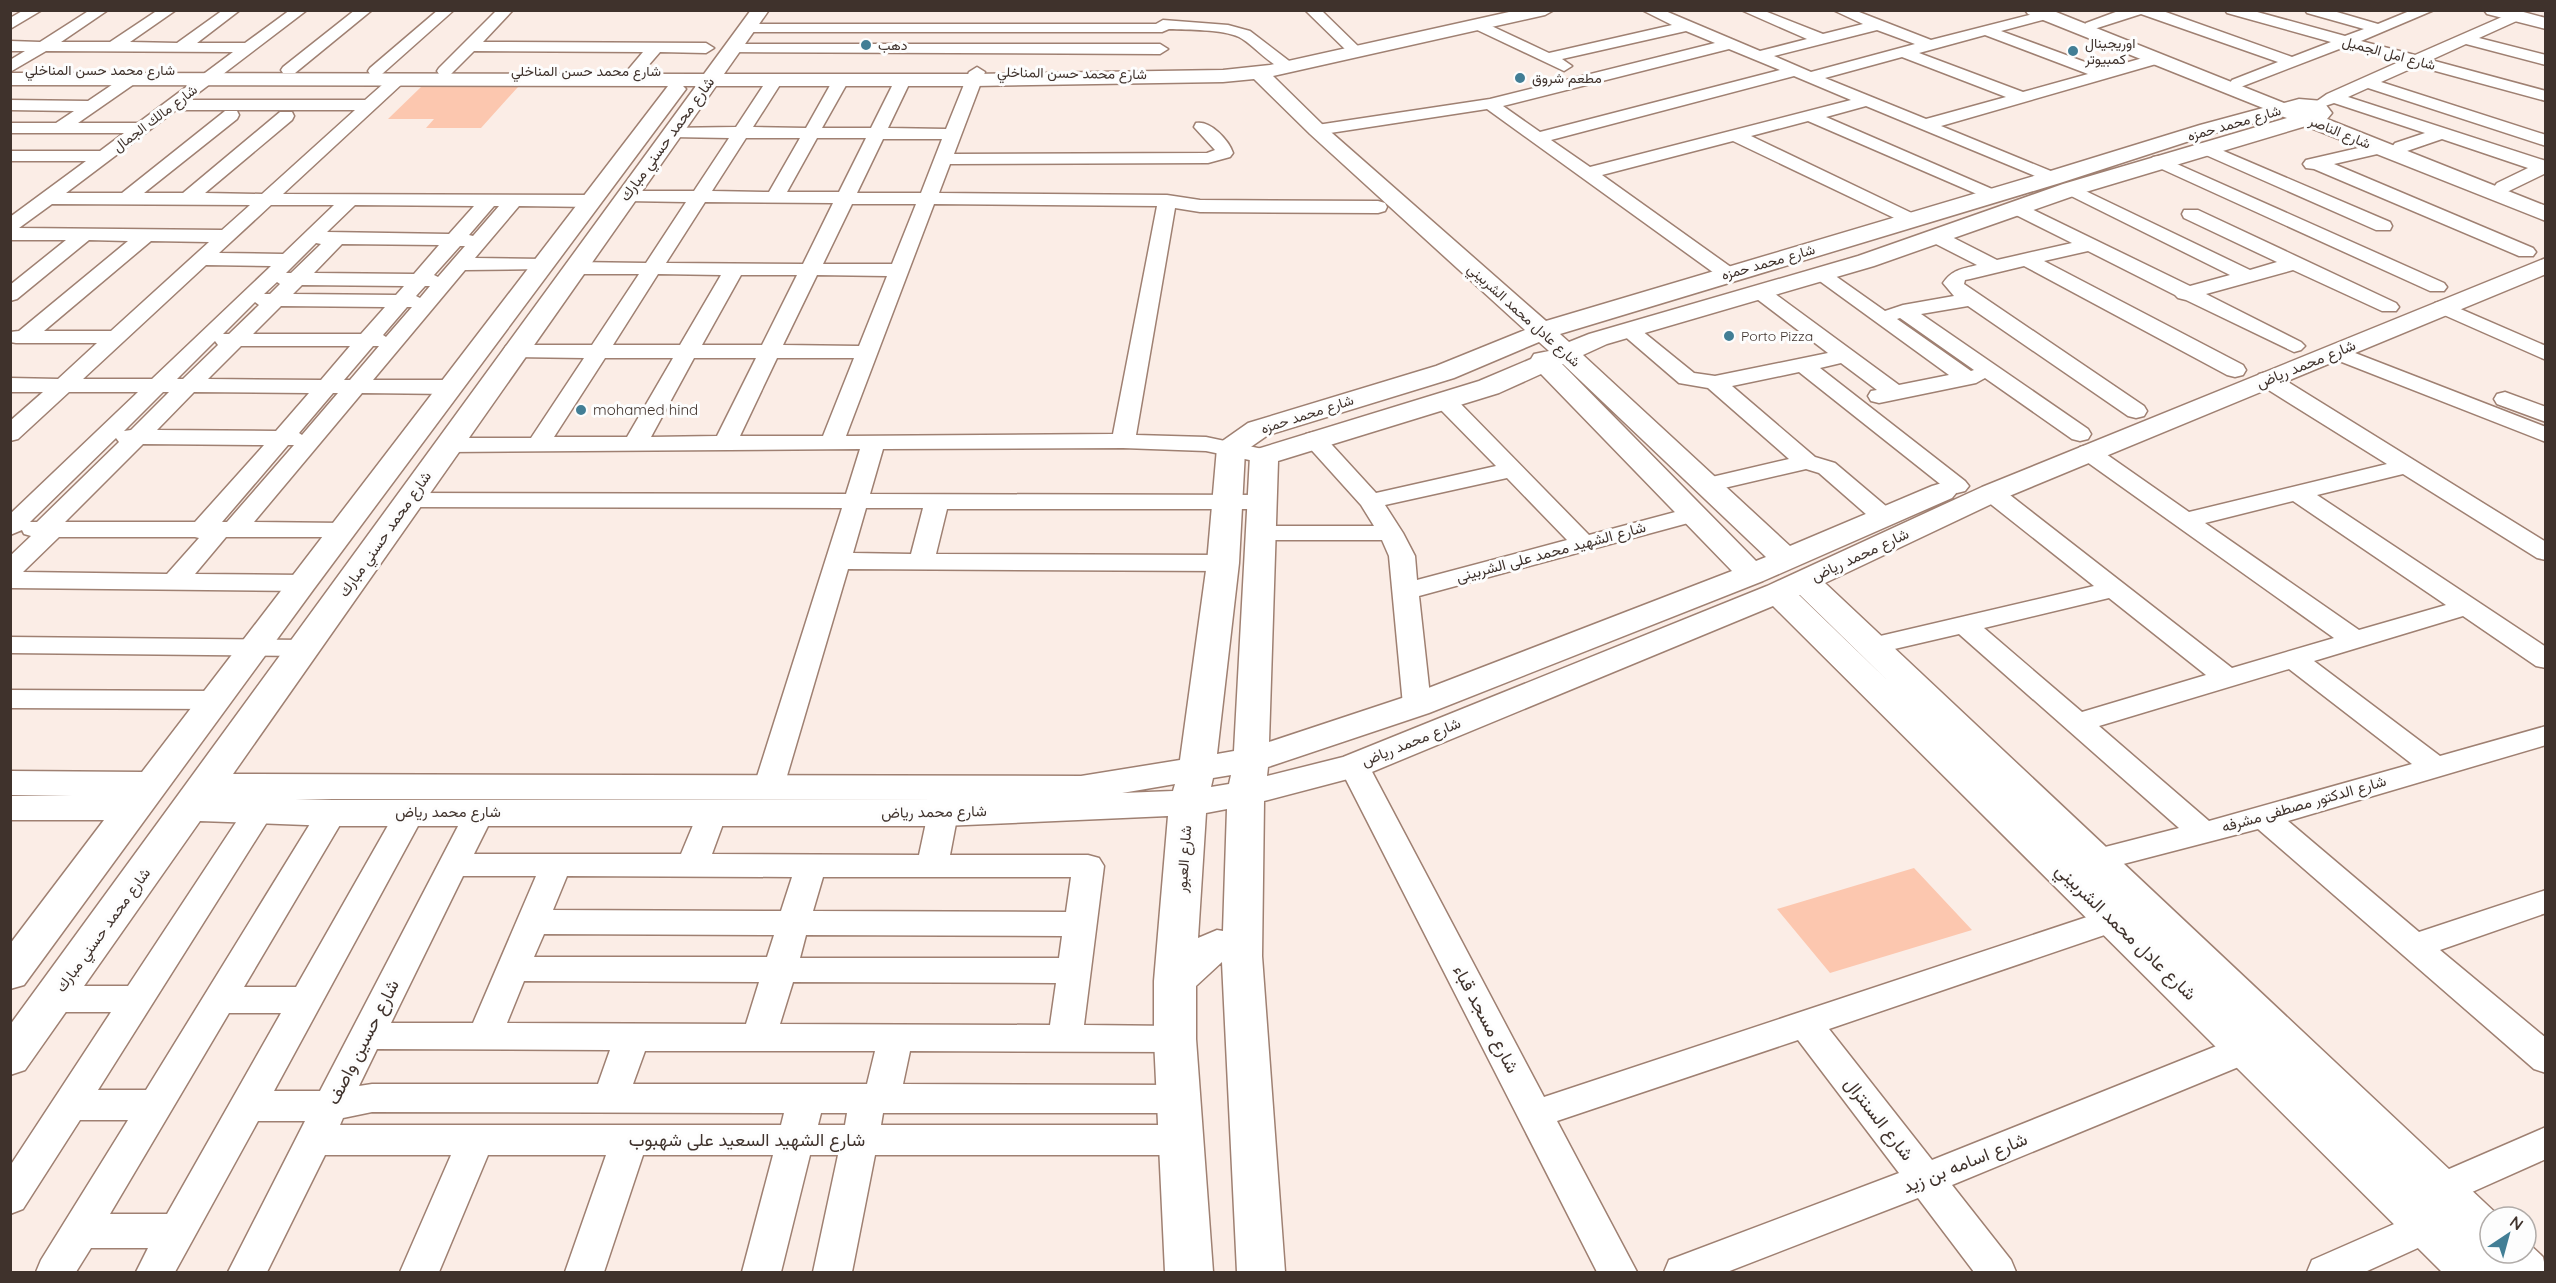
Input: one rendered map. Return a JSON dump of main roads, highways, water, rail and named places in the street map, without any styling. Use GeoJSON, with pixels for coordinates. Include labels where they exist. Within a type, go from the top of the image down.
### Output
{"type":"FeatureCollection","features":[{"type":"Feature","properties":{"kind":"place","name":"دهب"},"geometry":{"type":"Point","coordinates":[866,45]}},
{"type":"Feature","properties":{"kind":"place","name":"اوريجينال كمبيوتر"},"geometry":{"type":"Point","coordinates":[2073,51]}},
{"type":"Feature","properties":{"kind":"place","name":"مطعم شروق"},"geometry":{"type":"Point","coordinates":[1520,78]}},
{"type":"Feature","properties":{"kind":"place","name":"Porto Pizza"},"geometry":{"type":"Point","coordinates":[1729,336]}},
{"type":"Feature","properties":{"kind":"place","name":"mohamed hind"},"geometry":{"type":"Point","coordinates":[581,410]}}]}
